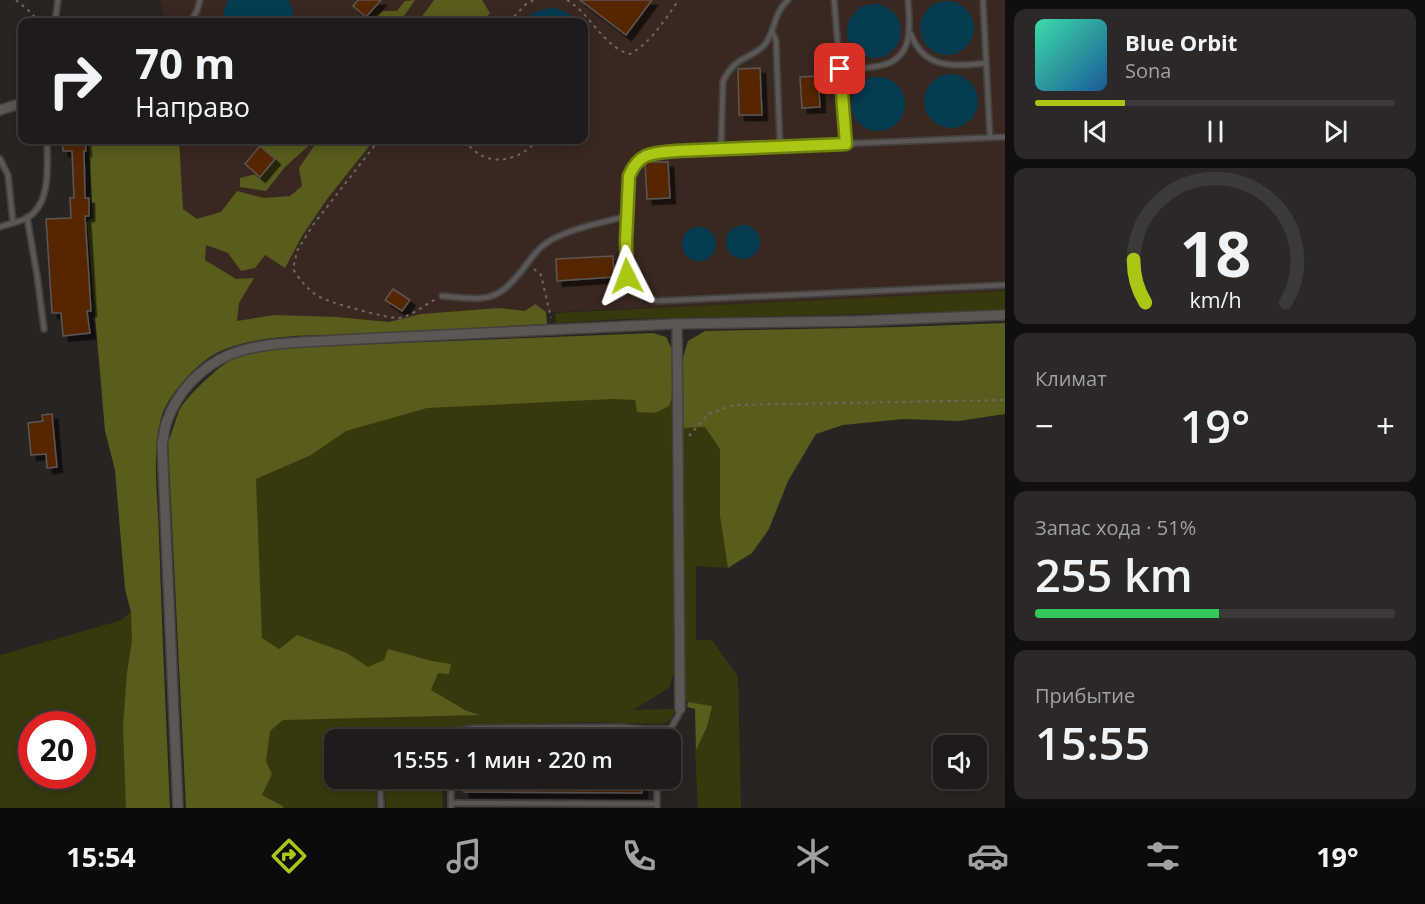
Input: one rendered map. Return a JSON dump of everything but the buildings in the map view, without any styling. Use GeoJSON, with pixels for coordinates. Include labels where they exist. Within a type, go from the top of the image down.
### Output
{"type":"FeatureCollection","features":[{"type":"Feature","properties":{"kind":"street"},"geometry":{"type":"LineString","coordinates":[[0,110],[18,104]]}},
{"type":"Feature","properties":{"kind":"street"},"geometry":{"type":"LineString","coordinates":[[178,808],[162,444],[166,423],[174,404],[195,377],[211,365],[250,348],[291,343],[677,324],[856,321],[1005,315]]}},
{"type":"Feature","properties":{"kind":"street"},"geometry":{"type":"LineString","coordinates":[[677,324],[680,709]]}},
{"type":"Feature","properties":{"kind":"lane"},"geometry":{"type":"LineString","coordinates":[[56,18],[58,0]]}},
{"type":"Feature","properties":{"kind":"lane"},"geometry":{"type":"LineString","coordinates":[[193,18],[200,0]]}},
{"type":"Feature","properties":{"kind":"lane"},"geometry":{"type":"LineString","coordinates":[[721,149],[723,81],[737,63],[765,45],[772,31],[774,20],[788,0]]}},
{"type":"Feature","properties":{"kind":"lane"},"geometry":{"type":"LineString","coordinates":[[834,0],[846,144]]}},
{"type":"Feature","properties":{"kind":"lane"},"geometry":{"type":"LineString","coordinates":[[908,0],[910,31],[914,43],[930,60],[967,65],[986,63]]}},
{"type":"Feature","properties":{"kind":"lane"},"geometry":{"type":"LineString","coordinates":[[983,0],[990,137]]}},
{"type":"Feature","properties":{"kind":"lane"},"geometry":{"type":"LineString","coordinates":[[772,31],[776,41],[780,146]]}},
{"type":"Feature","properties":{"kind":"lane"},"geometry":{"type":"LineString","coordinates":[[840,69],[882,66],[892,62],[907,45],[910,31]]}},
{"type":"Feature","properties":{"kind":"lane"},"geometry":{"type":"LineString","coordinates":[[1005,137],[664,152],[641,158],[633,166],[629,176],[626,267],[630,284],[647,299],[657,301],[1005,285]]}},
{"type":"Feature","properties":{"kind":"lane"},"geometry":{"type":"LineString","coordinates":[[0,227],[27,218],[38,208],[44,194],[47,173],[47,144]]}},
{"type":"Feature","properties":{"kind":"lane"},"geometry":{"type":"LineString","coordinates":[[0,159],[8,175],[13,223]]}},
{"type":"Feature","properties":{"kind":"lane"},"geometry":{"type":"LineString","coordinates":[[442,296],[478,299],[495,296],[507,288],[547,242],[567,232],[627,216]]}},
{"type":"Feature","properties":{"kind":"lane"},"geometry":{"type":"LineString","coordinates":[[27,218],[44,329]]}},
{"type":"Feature","properties":{"kind":"lane"},"geometry":{"type":"LineString","coordinates":[[671,729],[680,709]]}},
{"type":"Feature","properties":{"kind":"lane"},"geometry":{"type":"LineString","coordinates":[[465,729],[620,727],[646,729]]}},
{"type":"Feature","properties":{"kind":"lane"},"geometry":{"type":"LineString","coordinates":[[380,789],[381,808]]}},
{"type":"Feature","properties":{"kind":"lane"},"geometry":{"type":"LineString","coordinates":[[451,789],[451,806],[657,806],[657,789]]}},
{"type":"Feature","properties":{"kind":"path"},"geometry":{"type":"LineString","coordinates":[[16,0],[36,18]]}},
{"type":"Feature","properties":{"kind":"path"},"geometry":{"type":"LineString","coordinates":[[513,18],[526,4],[534,0]]}},
{"type":"Feature","properties":{"kind":"path"},"geometry":{"type":"LineString","coordinates":[[567,0],[584,13],[611,43],[622,52],[630,54],[650,38],[680,0]]}},
{"type":"Feature","properties":{"kind":"path"},"geometry":{"type":"LineString","coordinates":[[377,144],[313,225],[297,251],[293,269],[301,283],[320,298],[398,318],[442,296]]}},
{"type":"Feature","properties":{"kind":"path"},"geometry":{"type":"LineString","coordinates":[[468,144],[483,157],[496,160],[511,157],[535,144]]}},
{"type":"Feature","properties":{"kind":"path"},"geometry":{"type":"LineString","coordinates":[[528,263],[541,275],[551,313],[552,330]]}},
{"type":"Feature","properties":{"kind":"path"},"geometry":{"type":"LineString","coordinates":[[679,450],[708,414],[734,405],[1005,400]]}},
{"type":"Feature","properties":{"kind":"shaded area"},"geometry":{"type":"Polygon","coordinates":[[[160,0],[1005,0],[1005,292],[557,312],[301,331],[163,328],[145,144],[588,144],[588,18],[164,18],[160,0]]]}},
{"type":"Feature","properties":{"kind":"shaded area"},"geometry":{"type":"Polygon","coordinates":[[[415,0],[403,18],[370,18],[383,11],[397,11],[405,1],[415,0]]]}},
{"type":"Feature","properties":{"kind":"shaded area"},"geometry":{"type":"Polygon","coordinates":[[[434,0],[482,0],[490,13],[486,18],[421,18],[434,0]]]}},
{"type":"Feature","properties":{"kind":"shaded area"},"geometry":{"type":"Polygon","coordinates":[[[88,144],[179,144],[183,209],[197,219],[221,212],[237,191],[264,198],[290,196],[302,186],[299,168],[316,144],[371,144],[327,199],[302,236],[285,268],[265,255],[255,268],[241,271],[228,253],[206,245],[205,260],[236,279],[254,278],[239,303],[237,321],[274,315],[389,322],[421,314],[499,308],[525,311],[535,304],[546,312],[547,324],[296,336],[240,344],[214,354],[187,377],[172,396],[162,415],[156,459],[170,808],[126,808],[123,726],[132,640],[131,612],[125,589],[115,470],[105,431],[87,222],[93,217],[88,144]]]}},
{"type":"Feature","properties":{"kind":"shaded area"},"geometry":{"type":"Polygon","coordinates":[[[263,144],[311,144],[285,167],[266,191],[240,187],[240,178],[256,174],[261,177],[276,159],[261,147],[263,144]]]}},
{"type":"Feature","properties":{"kind":"shaded area"},"geometry":{"type":"Polygon","coordinates":[[[1005,291],[1005,310],[624,319],[556,323],[555,313],[1005,291]]]}},
{"type":"Feature","properties":{"kind":"shaded area"},"geometry":{"type":"Polygon","coordinates":[[[1005,323],[1005,414],[959,421],[904,419],[843,425],[816,434],[788,481],[769,529],[752,553],[728,568],[720,516],[720,449],[705,427],[683,428],[683,357],[688,341],[705,331],[1005,323]]]}},
{"type":"Feature","properties":{"kind":"shaded area"},"geometry":{"type":"Polygon","coordinates":[[[653,333],[666,337],[672,349],[673,394],[669,406],[655,413],[637,412],[635,400],[612,399],[427,408],[346,431],[311,455],[256,479],[262,638],[279,649],[297,635],[347,653],[368,667],[384,660],[388,649],[451,664],[449,674],[438,673],[431,690],[465,710],[479,715],[283,720],[270,731],[266,761],[272,774],[262,795],[283,808],[186,808],[168,443],[179,411],[196,389],[230,360],[258,351],[298,347],[653,333]]]}},
{"type":"Feature","properties":{"kind":"shaded area"},"geometry":{"type":"Polygon","coordinates":[[[672,394],[674,672],[669,688],[633,710],[674,709],[673,715],[670,720],[660,724],[592,722],[471,725],[443,728],[324,729],[324,789],[376,789],[377,808],[282,808],[282,805],[262,795],[272,774],[265,758],[268,729],[283,718],[476,714],[273,653],[258,642],[254,477],[344,429],[427,405],[672,394]]]}},
{"type":"Feature","properties":{"kind":"shaded area"},"geometry":{"type":"Polygon","coordinates":[[[706,427],[721,450],[729,568],[696,566],[696,640],[712,640],[738,677],[741,808],[698,808],[695,749],[707,727],[711,706],[687,702],[684,696],[683,428],[706,427]]]}},
{"type":"Feature","properties":{"kind":"shaded area"},"geometry":{"type":"Polygon","coordinates":[[[131,611],[136,629],[132,808],[0,808],[0,655],[122,620],[131,611]]]}},
{"type":"Feature","properties":{"kind":"shaded area"},"geometry":{"type":"Polygon","coordinates":[[[688,702],[712,706],[707,727],[696,750],[695,709],[687,707],[688,702]]]}},
{"type":"Feature","properties":{"kind":"shaded area"},"geometry":{"type":"Polygon","coordinates":[[[385,789],[442,789],[443,808],[386,808],[385,789]]]}},
{"type":"Feature","properties":{"kind":"water"},"geometry":{"type":"Polygon","coordinates":[[[228,0],[289,0],[294,18],[224,18],[228,0]]]}},
{"type":"Feature","properties":{"kind":"water"},"geometry":{"type":"Polygon","coordinates":[[[942,1],[952,1],[962,5],[970,13],[974,28],[970,43],[962,51],[952,55],[942,55],[932,51],[924,43],[920,33],[920,23],[924,13],[932,5],[942,1]]]}},
{"type":"Feature","properties":{"kind":"water"},"geometry":{"type":"Polygon","coordinates":[[[869,4],[879,4],[889,8],[897,16],[901,31],[897,46],[889,54],[879,58],[869,58],[859,54],[851,46],[847,36],[847,26],[851,16],[859,8],[869,4]]]}},
{"type":"Feature","properties":{"kind":"water"},"geometry":{"type":"Polygon","coordinates":[[[543,9],[560,10],[575,18],[527,18],[543,9]]]}},
{"type":"Feature","properties":{"kind":"water"},"geometry":{"type":"Polygon","coordinates":[[[946,74],[956,74],[966,78],[974,86],[978,101],[974,116],[966,124],[956,128],[946,128],[936,124],[928,116],[924,106],[924,96],[928,86],[936,78],[946,74]]]}},
{"type":"Feature","properties":{"kind":"water"},"geometry":{"type":"Polygon","coordinates":[[[873,77],[883,77],[893,81],[901,89],[905,104],[901,119],[893,127],[883,131],[873,131],[863,127],[855,119],[851,109],[851,99],[855,89],[863,81],[873,77]]]}},
{"type":"Feature","properties":{"kind":"water"},"geometry":{"type":"Polygon","coordinates":[[[743,225],[755,230],[760,242],[755,254],[743,259],[731,254],[726,242],[731,230],[743,225]]]}},
{"type":"Feature","properties":{"kind":"water"},"geometry":{"type":"Polygon","coordinates":[[[699,227],[711,232],[716,244],[711,256],[699,261],[687,256],[682,244],[687,232],[699,227]]]}},
{"type":"Feature","properties":{"kind":"route"},"geometry":{"type":"LineString","coordinates":[[627,276],[629,176],[633,166],[641,158],[676,151],[846,144],[840,69]]}}]}
